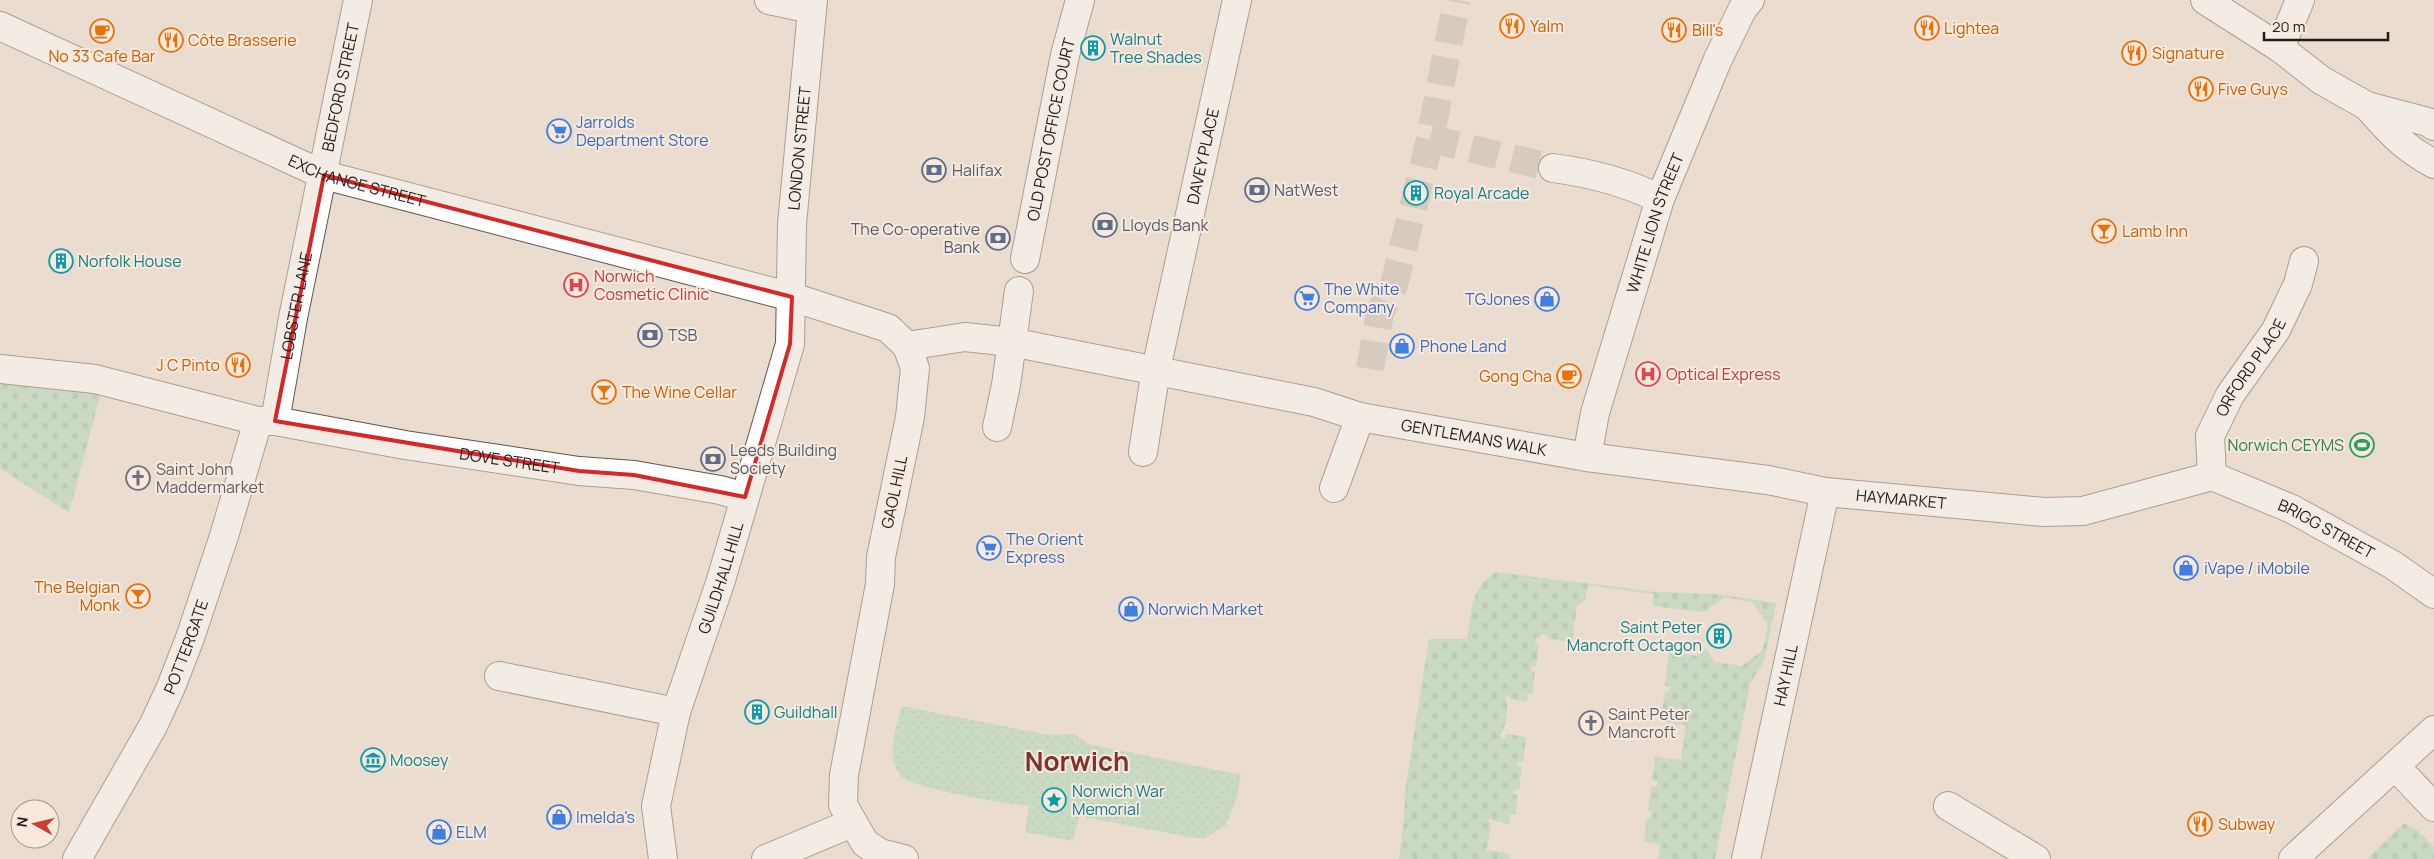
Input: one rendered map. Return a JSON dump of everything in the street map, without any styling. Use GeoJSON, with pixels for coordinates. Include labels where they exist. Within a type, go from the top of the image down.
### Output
{"type":"FeatureCollection","features":[{"type":"Feature","properties":{"kind":"street","name":"BEDFORD STREET"},"geometry":{"type":"LineString","coordinates":[[324,175],[327,149],[358,0]]}},
{"type":"Feature","properties":{"kind":"street"},"geometry":{"type":"LineString","coordinates":[[769,0],[812,4]]}},
{"type":"Feature","properties":{"kind":"street","name":"OLD POST OFFICE COURT"},"geometry":{"type":"LineString","coordinates":[[1025,259],[1065,55],[1080,0]]}},
{"type":"Feature","properties":{"kind":"street","name":"DAVEY PLACE"},"geometry":{"type":"LineString","coordinates":[[1156,369],[1237,0]]}},
{"type":"Feature","properties":{"kind":"street","name":"WHITE LION STREET"},"geometry":{"type":"LineString","coordinates":[[1587,457],[1595,413],[1660,199],[1718,58],[1743,8],[1750,0]]}},
{"type":"Feature","properties":{"kind":"street"},"geometry":{"type":"LineString","coordinates":[[2206,0],[2280,48],[2301,66],[2367,106],[2428,122],[2434,126]]}},
{"type":"Feature","properties":{"kind":"street"},"geometry":{"type":"LineString","coordinates":[[2280,48],[2300,0]]}},
{"type":"Feature","properties":{"kind":"street","name":"LONDON STREET"},"geometry":{"type":"LineString","coordinates":[[792,297],[792,224],[812,4]]}},
{"type":"Feature","properties":{"kind":"street","name":"EXCHANGE STREET"},"geometry":{"type":"LineString","coordinates":[[0,26],[324,175],[602,246],[733,282]]}},
{"type":"Feature","properties":{"kind":"street"},"geometry":{"type":"LineString","coordinates":[[2367,106],[2396,139],[2434,164]]}},
{"type":"Feature","properties":{"kind":"street"},"geometry":{"type":"LineString","coordinates":[[1553,168],[1596,174],[1642,190],[1660,199]]}},
{"type":"Feature","properties":{"kind":"street","name":"LOBSTER LANE"},"geometry":{"type":"LineString","coordinates":[[266,421],[293,318],[324,175]]}},
{"type":"Feature","properties":{"kind":"street","name":"ORFORD PLACE"},"geometry":{"type":"LineString","coordinates":[[2212,476],[2210,436],[2230,394],[2276,330],[2298,284],[2304,261]]}},
{"type":"Feature","properties":{"kind":"street","name":"GAOL HILL"},"geometry":{"type":"LineString","coordinates":[[733,282],[792,297],[888,328],[906,346],[915,368],[910,417],[881,557],[878,593],[844,775],[843,805],[865,844],[880,853],[904,859]]}},
{"type":"Feature","properties":{"kind":"street"},"geometry":{"type":"LineString","coordinates":[[997,426],[1006,385],[1019,291]]}},
{"type":"Feature","properties":{"kind":"street","name":"GUILDHALL HILL"},"geometry":{"type":"LineString","coordinates":[[663,859],[656,806],[676,712],[721,580],[790,344],[792,297]]}},
{"type":"Feature","properties":{"kind":"street","name":"GENTLEMANS WALK"},"geometry":{"type":"LineString","coordinates":[[906,346],[965,337],[1011,342],[1156,369],[1314,402],[1360,417],[1587,457]]}},
{"type":"Feature","properties":{"kind":"street"},"geometry":{"type":"LineString","coordinates":[[0,369],[95,379],[266,421]]}},
{"type":"Feature","properties":{"kind":"street"},"geometry":{"type":"LineString","coordinates":[[1143,452],[1156,369]]}},
{"type":"Feature","properties":{"kind":"street"},"geometry":{"type":"LineString","coordinates":[[1334,488],[1360,417]]}},
{"type":"Feature","properties":{"kind":"street","name":"DOVE STREET"},"geometry":{"type":"LineString","coordinates":[[266,421],[405,445],[579,471],[634,475],[720,490],[745,497]]}},
{"type":"Feature","properties":{"kind":"street","name":"POTTERGATE"},"geometry":{"type":"LineString","coordinates":[[76,859],[153,726],[171,687],[266,421]]}},
{"type":"Feature","properties":{"kind":"street","name":"HAYMARKET"},"geometry":{"type":"LineString","coordinates":[[1587,457],[1768,480],[1824,492],[2044,512],[2083,512],[2212,476]]}},
{"type":"Feature","properties":{"kind":"street","name":"BRIGG STREET"},"geometry":{"type":"LineString","coordinates":[[2212,476],[2292,509],[2392,565],[2434,594]]}},
{"type":"Feature","properties":{"kind":"street","name":"HAY HILL"},"geometry":{"type":"LineString","coordinates":[[1746,859],[1824,492]]}},
{"type":"Feature","properties":{"kind":"street"},"geometry":{"type":"LineString","coordinates":[[499,676],[676,712]]}},
{"type":"Feature","properties":{"kind":"street"},"geometry":{"type":"LineString","coordinates":[[2293,859],[2337,817],[2396,767],[2434,730]]}},
{"type":"Feature","properties":{"kind":"street"},"geometry":{"type":"LineString","coordinates":[[2396,767],[2434,807]]}},
{"type":"Feature","properties":{"kind":"street"},"geometry":{"type":"LineString","coordinates":[[1958,810],[2036,859]]}},
{"type":"Feature","properties":{"kind":"street"},"geometry":{"type":"LineString","coordinates":[[766,859],[852,823]]}},
{"type":"Feature","properties":{"kind":"highlighted area"},"geometry":{"type":"Polygon","coordinates":[[[324,175],[792,297],[790,344],[745,497],[634,475],[579,471],[275,421],[324,175]]]}},
{"type":"Feature","properties":{"kind":"green space"},"geometry":{"type":"Polygon","coordinates":[[[0,380],[66,387],[100,396],[69,513],[0,468],[0,380]]]}},
{"type":"Feature","properties":{"kind":"green space"},"geometry":{"type":"Polygon","coordinates":[[[1496,572],[1655,592],[1716,594],[1776,603],[1764,661],[1750,684],[1715,859],[1658,859],[1660,845],[1644,841],[1647,818],[1651,818],[1652,812],[1648,811],[1651,787],[1656,787],[1657,781],[1652,780],[1655,757],[1681,760],[1686,725],[1667,722],[1662,713],[1665,691],[1669,692],[1670,687],[1665,686],[1669,652],[1697,656],[1706,649],[1715,662],[1742,666],[1763,650],[1768,624],[1752,602],[1724,597],[1704,612],[1653,606],[1654,594],[1588,585],[1585,600],[1577,606],[1572,642],[1548,639],[1549,635],[1541,634],[1540,638],[1536,637],[1535,644],[1539,645],[1536,666],[1532,665],[1531,671],[1535,672],[1532,694],[1528,693],[1527,702],[1511,699],[1509,695],[1505,697],[1507,716],[1500,736],[1504,739],[1507,734],[1526,737],[1523,762],[1518,762],[1517,766],[1522,767],[1519,790],[1514,790],[1513,794],[1518,795],[1515,814],[1511,814],[1509,824],[1491,819],[1488,820],[1491,824],[1487,848],[1484,850],[1505,852],[1505,854],[1510,855],[1509,859],[1399,859],[1404,820],[1405,791],[1429,639],[1467,639],[1477,593],[1487,579],[1496,572]]]}},
{"type":"Feature","properties":{"kind":"green space"},"geometry":{"type":"Polygon","coordinates":[[[902,706],[1048,735],[1074,734],[1089,744],[1241,775],[1237,798],[1225,826],[1230,828],[1222,827],[1205,838],[1195,838],[1079,816],[1073,841],[1025,832],[1029,806],[942,791],[923,786],[902,777],[894,761],[893,742],[902,706]]]}},
{"type":"Feature","properties":{"kind":"green space"},"geometry":{"type":"Polygon","coordinates":[[[2404,823],[2418,831],[2434,847],[2434,859],[2367,859],[2404,823]]]}},
{"type":"Feature","properties":{"kind":"tunnel"},"geometry":{"type":"LineString","coordinates":[[1370,369],[1380,313],[1394,285],[1430,139],[1457,0]]}},
{"type":"Feature","properties":{"kind":"tunnel"},"geometry":{"type":"LineString","coordinates":[[1430,139],[1553,168]]}},
{"type":"Feature","properties":{"kind":"place","name":"Yalm"},"geometry":{"type":"Point","coordinates":[1512,26]}},
{"type":"Feature","properties":{"kind":"place","name":"Lightea"},"geometry":{"type":"Point","coordinates":[1927,28]}},
{"type":"Feature","properties":{"kind":"place","name":"Bill's"},"geometry":{"type":"Point","coordinates":[1674,30]}},
{"type":"Feature","properties":{"kind":"place","name":"No 33 Cafe Bar"},"geometry":{"type":"Point","coordinates":[102,31]}},
{"type":"Feature","properties":{"kind":"place","name":"Côte Brasserie"},"geometry":{"type":"Point","coordinates":[171,40]}},
{"type":"Feature","properties":{"kind":"place","name":"Walnut Tree Shades"},"geometry":{"type":"Point","coordinates":[1093,48]}},
{"type":"Feature","properties":{"kind":"place","name":"Signature"},"geometry":{"type":"Point","coordinates":[2134,53]}},
{"type":"Feature","properties":{"kind":"place","name":"Five Guys"},"geometry":{"type":"Point","coordinates":[2201,89]}},
{"type":"Feature","properties":{"kind":"place","name":"Jarrolds Department Store"},"geometry":{"type":"Point","coordinates":[559,131]}},
{"type":"Feature","properties":{"kind":"place","name":"Halifax"},"geometry":{"type":"Point","coordinates":[934,170]}},
{"type":"Feature","properties":{"kind":"place","name":"NatWest"},"geometry":{"type":"Point","coordinates":[1257,190]}},
{"type":"Feature","properties":{"kind":"place","name":"Royal Arcade"},"geometry":{"type":"Point","coordinates":[1416,193]}},
{"type":"Feature","properties":{"kind":"place","name":"Lloyds Bank"},"geometry":{"type":"Point","coordinates":[1105,225]}},
{"type":"Feature","properties":{"kind":"place","name":"Lamb Inn"},"geometry":{"type":"Point","coordinates":[2104,231]}},
{"type":"Feature","properties":{"kind":"place","name":"The Co-operative Bank"},"geometry":{"type":"Point","coordinates":[998,238]}},
{"type":"Feature","properties":{"kind":"place","name":"Norfolk House"},"geometry":{"type":"Point","coordinates":[61,261]}},
{"type":"Feature","properties":{"kind":"place","name":"Norwich Cosmetic Clinic"},"geometry":{"type":"Point","coordinates":[576,285]}},
{"type":"Feature","properties":{"kind":"place","name":"The White Company"},"geometry":{"type":"Point","coordinates":[1307,298]}},
{"type":"Feature","properties":{"kind":"place","name":"TGJones"},"geometry":{"type":"Point","coordinates":[1547,299]}},
{"type":"Feature","properties":{"kind":"place","name":"TSB"},"geometry":{"type":"Point","coordinates":[650,335]}},
{"type":"Feature","properties":{"kind":"place","name":"Phone Land"},"geometry":{"type":"Point","coordinates":[1402,346]}},
{"type":"Feature","properties":{"kind":"place","name":"J C Pinto"},"geometry":{"type":"Point","coordinates":[238,365]}},
{"type":"Feature","properties":{"kind":"place","name":"Optical Express"},"geometry":{"type":"Point","coordinates":[1648,374]}},
{"type":"Feature","properties":{"kind":"place","name":"Gong Cha"},"geometry":{"type":"Point","coordinates":[1569,376]}},
{"type":"Feature","properties":{"kind":"place","name":"The Wine Cellar"},"geometry":{"type":"Point","coordinates":[604,392]}},
{"type":"Feature","properties":{"kind":"place","name":"Norwich CEYMS"},"geometry":{"type":"Point","coordinates":[2362,445]}},
{"type":"Feature","properties":{"kind":"place","name":"Leeds Building Society"},"geometry":{"type":"Point","coordinates":[713,459]}},
{"type":"Feature","properties":{"kind":"place","name":"Saint John Maddermarket"},"geometry":{"type":"Point","coordinates":[138,478]}},
{"type":"Feature","properties":{"kind":"place","name":"The Orient Express"},"geometry":{"type":"Point","coordinates":[989,548]}},
{"type":"Feature","properties":{"kind":"place","name":"iVape / iMobile"},"geometry":{"type":"Point","coordinates":[2186,568]}},
{"type":"Feature","properties":{"kind":"place","name":"The Belgian Monk"},"geometry":{"type":"Point","coordinates":[138,596]}},
{"type":"Feature","properties":{"kind":"place","name":"Norwich Market"},"geometry":{"type":"Point","coordinates":[1131,609]}},
{"type":"Feature","properties":{"kind":"place","name":"Saint Peter Mancroft Octagon"},"geometry":{"type":"Point","coordinates":[1719,636]}},
{"type":"Feature","properties":{"kind":"place","name":"Guildhall"},"geometry":{"type":"Point","coordinates":[757,712]}},
{"type":"Feature","properties":{"kind":"place","name":"Saint Peter Mancroft"},"geometry":{"type":"Point","coordinates":[1591,723]}},
{"type":"Feature","properties":{"kind":"place","name":"Moosey"},"geometry":{"type":"Point","coordinates":[373,760]}},
{"type":"Feature","properties":{"kind":"place","name":"Norwich War Memorial"},"geometry":{"type":"Point","coordinates":[1054,800]}},
{"type":"Feature","properties":{"kind":"place","name":"Imelda's"},"geometry":{"type":"Point","coordinates":[559,817]}},
{"type":"Feature","properties":{"kind":"place","name":"Subway"},"geometry":{"type":"Point","coordinates":[2200,824]}},
{"type":"Feature","properties":{"kind":"place","name":"ELM"},"geometry":{"type":"Point","coordinates":[439,832]}},
{"type":"Feature","properties":{"kind":"district","name":"Norwich"},"geometry":{"type":"Point","coordinates":[1077,762]}}]}
